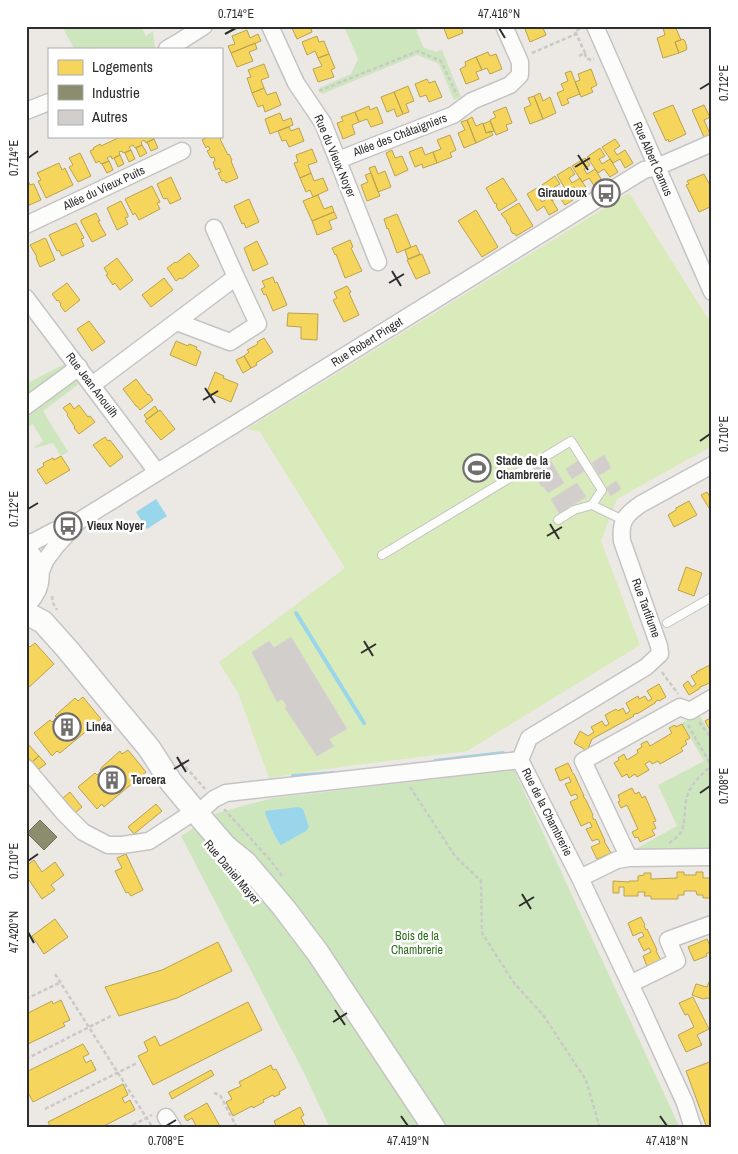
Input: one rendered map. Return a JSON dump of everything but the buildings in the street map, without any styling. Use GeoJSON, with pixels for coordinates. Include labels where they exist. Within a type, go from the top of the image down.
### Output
{"type":"FeatureCollection","features":[{"type":"Feature","properties":{"kind":"main road","name":"Rue Daniel Mayer"},"geometry":{"type":"LineString","coordinates":[[26,552],[32,558],[37,572],[33,591],[36,603],[34,617],[68,650],[149,748],[171,782],[201,808],[225,846],[246,863],[284,908],[318,953],[434,1128]]}},
{"type":"Feature","properties":{"kind":"street"},"geometry":{"type":"LineString","coordinates":[[169,48],[204,26]]}},
{"type":"Feature","properties":{"kind":"street","name":"Rue du Vieux Noyer"},"geometry":{"type":"LineString","coordinates":[[270,26],[296,83],[323,122],[378,262]]}},
{"type":"Feature","properties":{"kind":"street"},"geometry":{"type":"LineString","coordinates":[[504,26],[518,59]]}},
{"type":"Feature","properties":{"kind":"street","name":"Rue Albert Camus"},"geometry":{"type":"LineString","coordinates":[[595,26],[712,292]]}},
{"type":"Feature","properties":{"kind":"street","name":"Allée des Châtaigniers"},"geometry":{"type":"LineString","coordinates":[[338,160],[453,115],[472,101],[510,85],[520,74],[520,62],[518,59]]}},
{"type":"Feature","properties":{"kind":"street"},"geometry":{"type":"LineString","coordinates":[[26,112],[48,102]]}},
{"type":"Feature","properties":{"kind":"street","name":"Rue Robert Pinget"},"geometry":{"type":"LineString","coordinates":[[26,544],[35,541],[51,541],[157,472],[644,170],[657,167],[712,144]]}},
{"type":"Feature","properties":{"kind":"street","name":"Allée du Vieux Puits"},"geometry":{"type":"LineString","coordinates":[[26,225],[182,151]]}},
{"type":"Feature","properties":{"kind":"street"},"geometry":{"type":"LineString","coordinates":[[177,322],[230,342],[258,324],[214,228]]}},
{"type":"Feature","properties":{"kind":"street"},"geometry":{"type":"LineString","coordinates":[[92,385],[236,277]]}},
{"type":"Feature","properties":{"kind":"street","name":"Rue Jean Anouilh"},"geometry":{"type":"LineString","coordinates":[[26,298],[157,472]]}},
{"type":"Feature","properties":{"kind":"street"},"geometry":{"type":"LineString","coordinates":[[26,406],[79,367]]}},
{"type":"Feature","properties":{"kind":"street"},"geometry":{"type":"LineString","coordinates":[[623,520],[630,511],[641,504],[712,465]]}},
{"type":"Feature","properties":{"kind":"street","name":"Rue Tartifume"},"geometry":{"type":"LineString","coordinates":[[520,760],[529,738],[646,667],[660,654],[660,646],[622,541],[623,520]]}},
{"type":"Feature","properties":{"kind":"street"},"geometry":{"type":"LineString","coordinates":[[33,591],[51,541]]}},
{"type":"Feature","properties":{"kind":"street"},"geometry":{"type":"LineString","coordinates":[[629,858],[583,762],[680,706],[690,711],[712,698]]}},
{"type":"Feature","properties":{"kind":"street","name":"Rue de la Chambrerie"},"geometry":{"type":"LineString","coordinates":[[26,768],[64,813],[83,832],[108,845],[122,845],[148,841],[226,793],[520,760],[580,878],[630,984],[685,1103],[693,1128]]}},
{"type":"Feature","properties":{"kind":"street"},"geometry":{"type":"LineString","coordinates":[[580,878],[618,860],[629,858],[712,857]]}},
{"type":"Feature","properties":{"kind":"street"},"geometry":{"type":"LineString","coordinates":[[630,984],[677,962],[668,940],[712,924]]}},
{"type":"Feature","properties":{"kind":"lane"},"geometry":{"type":"LineString","coordinates":[[382,555],[572,441],[602,490],[592,505],[574,510],[558,520]]}},
{"type":"Feature","properties":{"kind":"lane"},"geometry":{"type":"LineString","coordinates":[[592,505],[623,520]]}},
{"type":"Feature","properties":{"kind":"lane"},"geometry":{"type":"LineString","coordinates":[[667,623],[712,597]]}},
{"type":"Feature","properties":{"kind":"path"},"geometry":{"type":"LineString","coordinates":[[579,56],[585,53],[575,31],[585,26]]}},
{"type":"Feature","properties":{"kind":"path"},"geometry":{"type":"LineString","coordinates":[[518,59],[576,34]]}},
{"type":"Feature","properties":{"kind":"path"},"geometry":{"type":"LineString","coordinates":[[305,97],[418,51],[441,61],[463,108]]}},
{"type":"Feature","properties":{"kind":"path"},"geometry":{"type":"LineString","coordinates":[[690,711],[712,739]]}},
{"type":"Feature","properties":{"kind":"path"},"geometry":{"type":"LineString","coordinates":[[658,857],[663,848],[678,836],[684,821],[685,804],[688,794],[697,779],[712,765]]}},
{"type":"Feature","properties":{"kind":"path"},"geometry":{"type":"LineString","coordinates":[[401,773],[455,856],[481,881],[482,933],[514,983],[542,1015],[586,1080],[600,1128]]}},
{"type":"Feature","properties":{"kind":"path"},"geometry":{"type":"LineString","coordinates":[[55,974],[147,1118],[162,1122]]}},
{"type":"Feature","properties":{"kind":"path"},"geometry":{"type":"LineString","coordinates":[[26,999],[61,982]]}},
{"type":"Feature","properties":{"kind":"path"},"geometry":{"type":"LineString","coordinates":[[26,1059],[113,1016]]}},
{"type":"Feature","properties":{"kind":"path"},"geometry":{"type":"LineString","coordinates":[[45,1109],[137,1063]]}},
{"type":"Feature","properties":{"kind":"path"},"geometry":{"type":"LineString","coordinates":[[214,1093],[220,1096],[236,1128]]}},
{"type":"Feature","properties":{"kind":"path"},"geometry":{"type":"LineString","coordinates":[[127,1128],[147,1118],[162,1122]]}},
{"type":"Feature","properties":{"kind":"green space"},"geometry":{"type":"Polygon","coordinates":[[[62,26],[141,26],[146,36],[153,31],[155,48],[73,48],[62,26]]]}},
{"type":"Feature","properties":{"kind":"green space"},"geometry":{"type":"Polygon","coordinates":[[[344,26],[415,26],[423,47],[436,52],[442,50],[461,97],[454,100],[439,64],[417,55],[322,94],[319,88],[351,74],[358,59],[344,26]]]}},
{"type":"Feature","properties":{"kind":"green space","name":"Stade de la Chambrerie"},"geometry":{"type":"Polygon","coordinates":[[[629,193],[712,325],[712,446],[617,499],[601,541],[640,645],[467,751],[269,778],[238,693],[219,662],[345,568],[260,432],[247,429],[629,193]]]}},
{"type":"Feature","properties":{"kind":"green space"},"geometry":{"type":"Polygon","coordinates":[[[64,364],[63,370],[26,397],[26,384],[64,364]]]}},
{"type":"Feature","properties":{"kind":"green space"},"geometry":{"type":"Polygon","coordinates":[[[75,378],[79,384],[43,411],[68,452],[61,456],[53,443],[35,448],[43,441],[33,424],[26,428],[26,413],[75,378]]]}},
{"type":"Feature","properties":{"kind":"green space"},"geometry":{"type":"Polygon","coordinates":[[[698,713],[712,735],[712,848],[639,850],[637,848],[677,826],[658,785],[704,761],[682,723],[698,713]]]}},
{"type":"Feature","properties":{"kind":"green space","name":"Bois de la Chambrerie"},"geometry":{"type":"Polygon","coordinates":[[[514,770],[680,1128],[330,1128],[304,1073],[181,836],[217,813],[273,798],[514,770]]]}},
{"type":"Feature","properties":{"kind":"water"},"geometry":{"type":"Polygon","coordinates":[[[156,499],[167,516],[147,529],[136,512],[156,499]]]}},
{"type":"Feature","properties":{"kind":"water"},"geometry":{"type":"Polygon","coordinates":[[[299,807],[303,809],[309,827],[306,831],[281,845],[267,819],[265,811],[299,807]]]}},
{"type":"Feature","properties":{"kind":"waterway"},"geometry":{"type":"LineString","coordinates":[[296,613],[364,723]]}},
{"type":"Feature","properties":{"kind":"waterway"},"geometry":{"type":"LineString","coordinates":[[435,761],[503,753]]}},
{"type":"Feature","properties":{"kind":"waterway"},"geometry":{"type":"LineString","coordinates":[[293,776],[334,773]]}},
{"type":"Feature","properties":{"kind":"place","name":"Giraudoux"},"geometry":{"type":"Point","coordinates":[606,193]}},
{"type":"Feature","properties":{"kind":"place","name":"Stade de la Chambrerie"},"geometry":{"type":"Point","coordinates":[477,468]}},
{"type":"Feature","properties":{"kind":"place","name":"Vieux Noyer"},"geometry":{"type":"Point","coordinates":[68,526]}},
{"type":"Feature","properties":{"kind":"place","name":"Linéa"},"geometry":{"type":"Point","coordinates":[67,727]}},
{"type":"Feature","properties":{"kind":"place","name":"Tercera"},"geometry":{"type":"Point","coordinates":[112,780]}}]}
